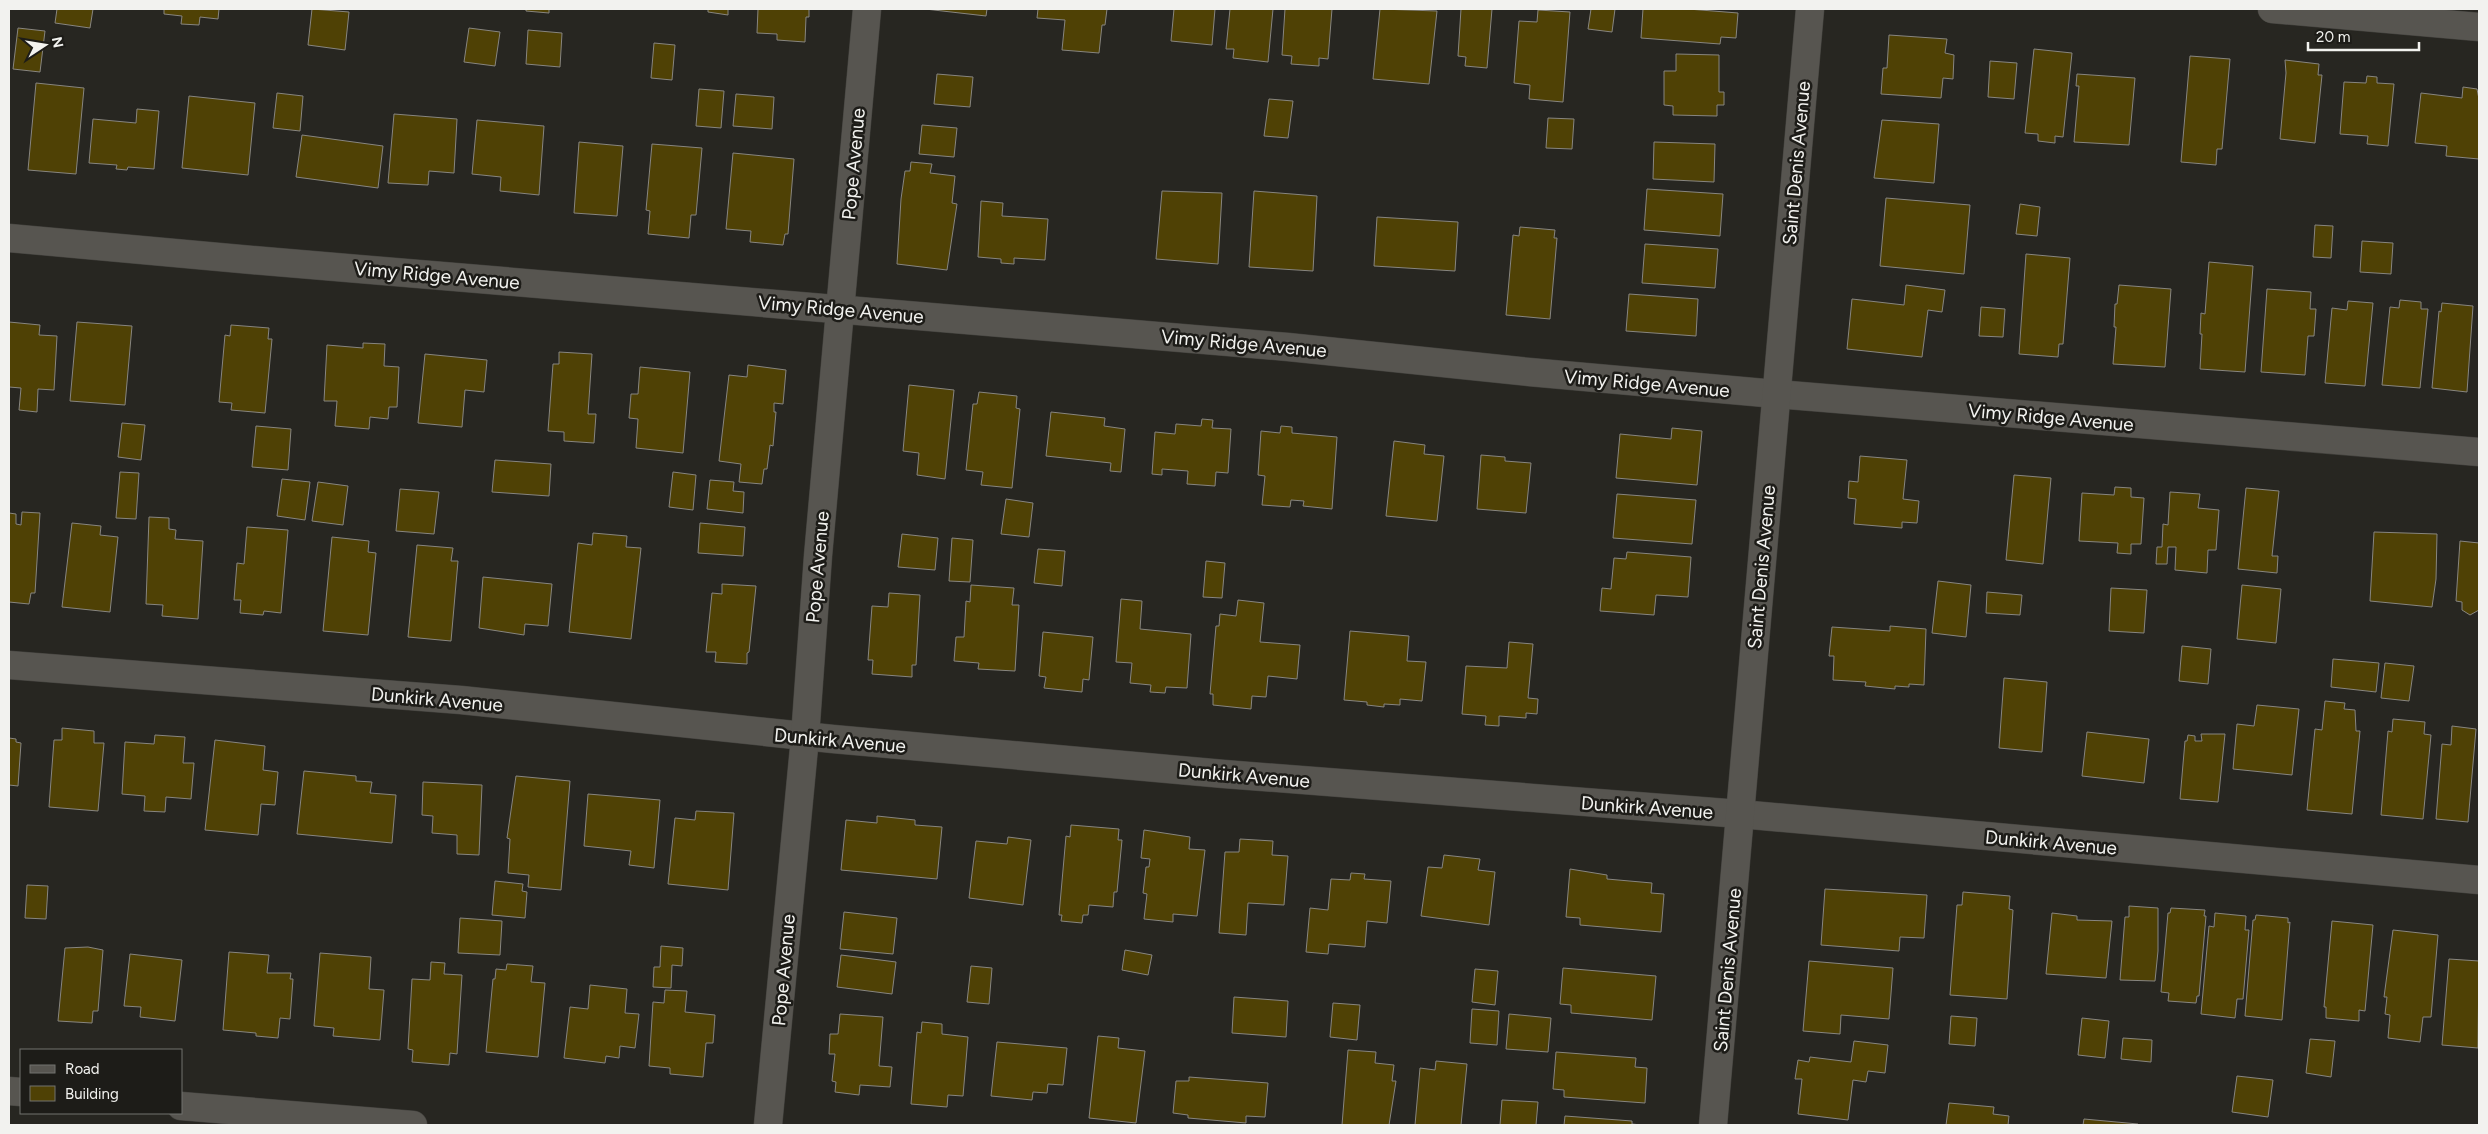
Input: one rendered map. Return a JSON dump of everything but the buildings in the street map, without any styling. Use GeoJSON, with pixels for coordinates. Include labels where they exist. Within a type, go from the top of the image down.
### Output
{"type":"FeatureCollection","features":[{"type":"Feature","properties":{"kind":"street","name":"Pope Avenue"},"geometry":{"type":"LineString","coordinates":[[768,1125],[805,737],[818,556],[867,9]]}},
{"type":"Feature","properties":{"kind":"street","name":"Saint Denis Avenue"},"geometry":{"type":"LineString","coordinates":[[1714,1125],[1810,9]]}},
{"type":"Feature","properties":{"kind":"street"},"geometry":{"type":"LineString","coordinates":[[2272,9],[2479,27]]}},
{"type":"Feature","properties":{"kind":"street","name":"Vimy Ridge Avenue"},"geometry":{"type":"LineString","coordinates":[[9,238],[1288,347],[1529,372],[1776,394],[2479,452]]}},
{"type":"Feature","properties":{"kind":"street","name":"Dunkirk Avenue"},"geometry":{"type":"LineString","coordinates":[[9,665],[461,700],[805,737],[1224,774],[1740,814],[2479,880]]}},
{"type":"Feature","properties":{"kind":"street"},"geometry":{"type":"LineString","coordinates":[[182,1106],[281,1120],[413,1125]]}}]}
